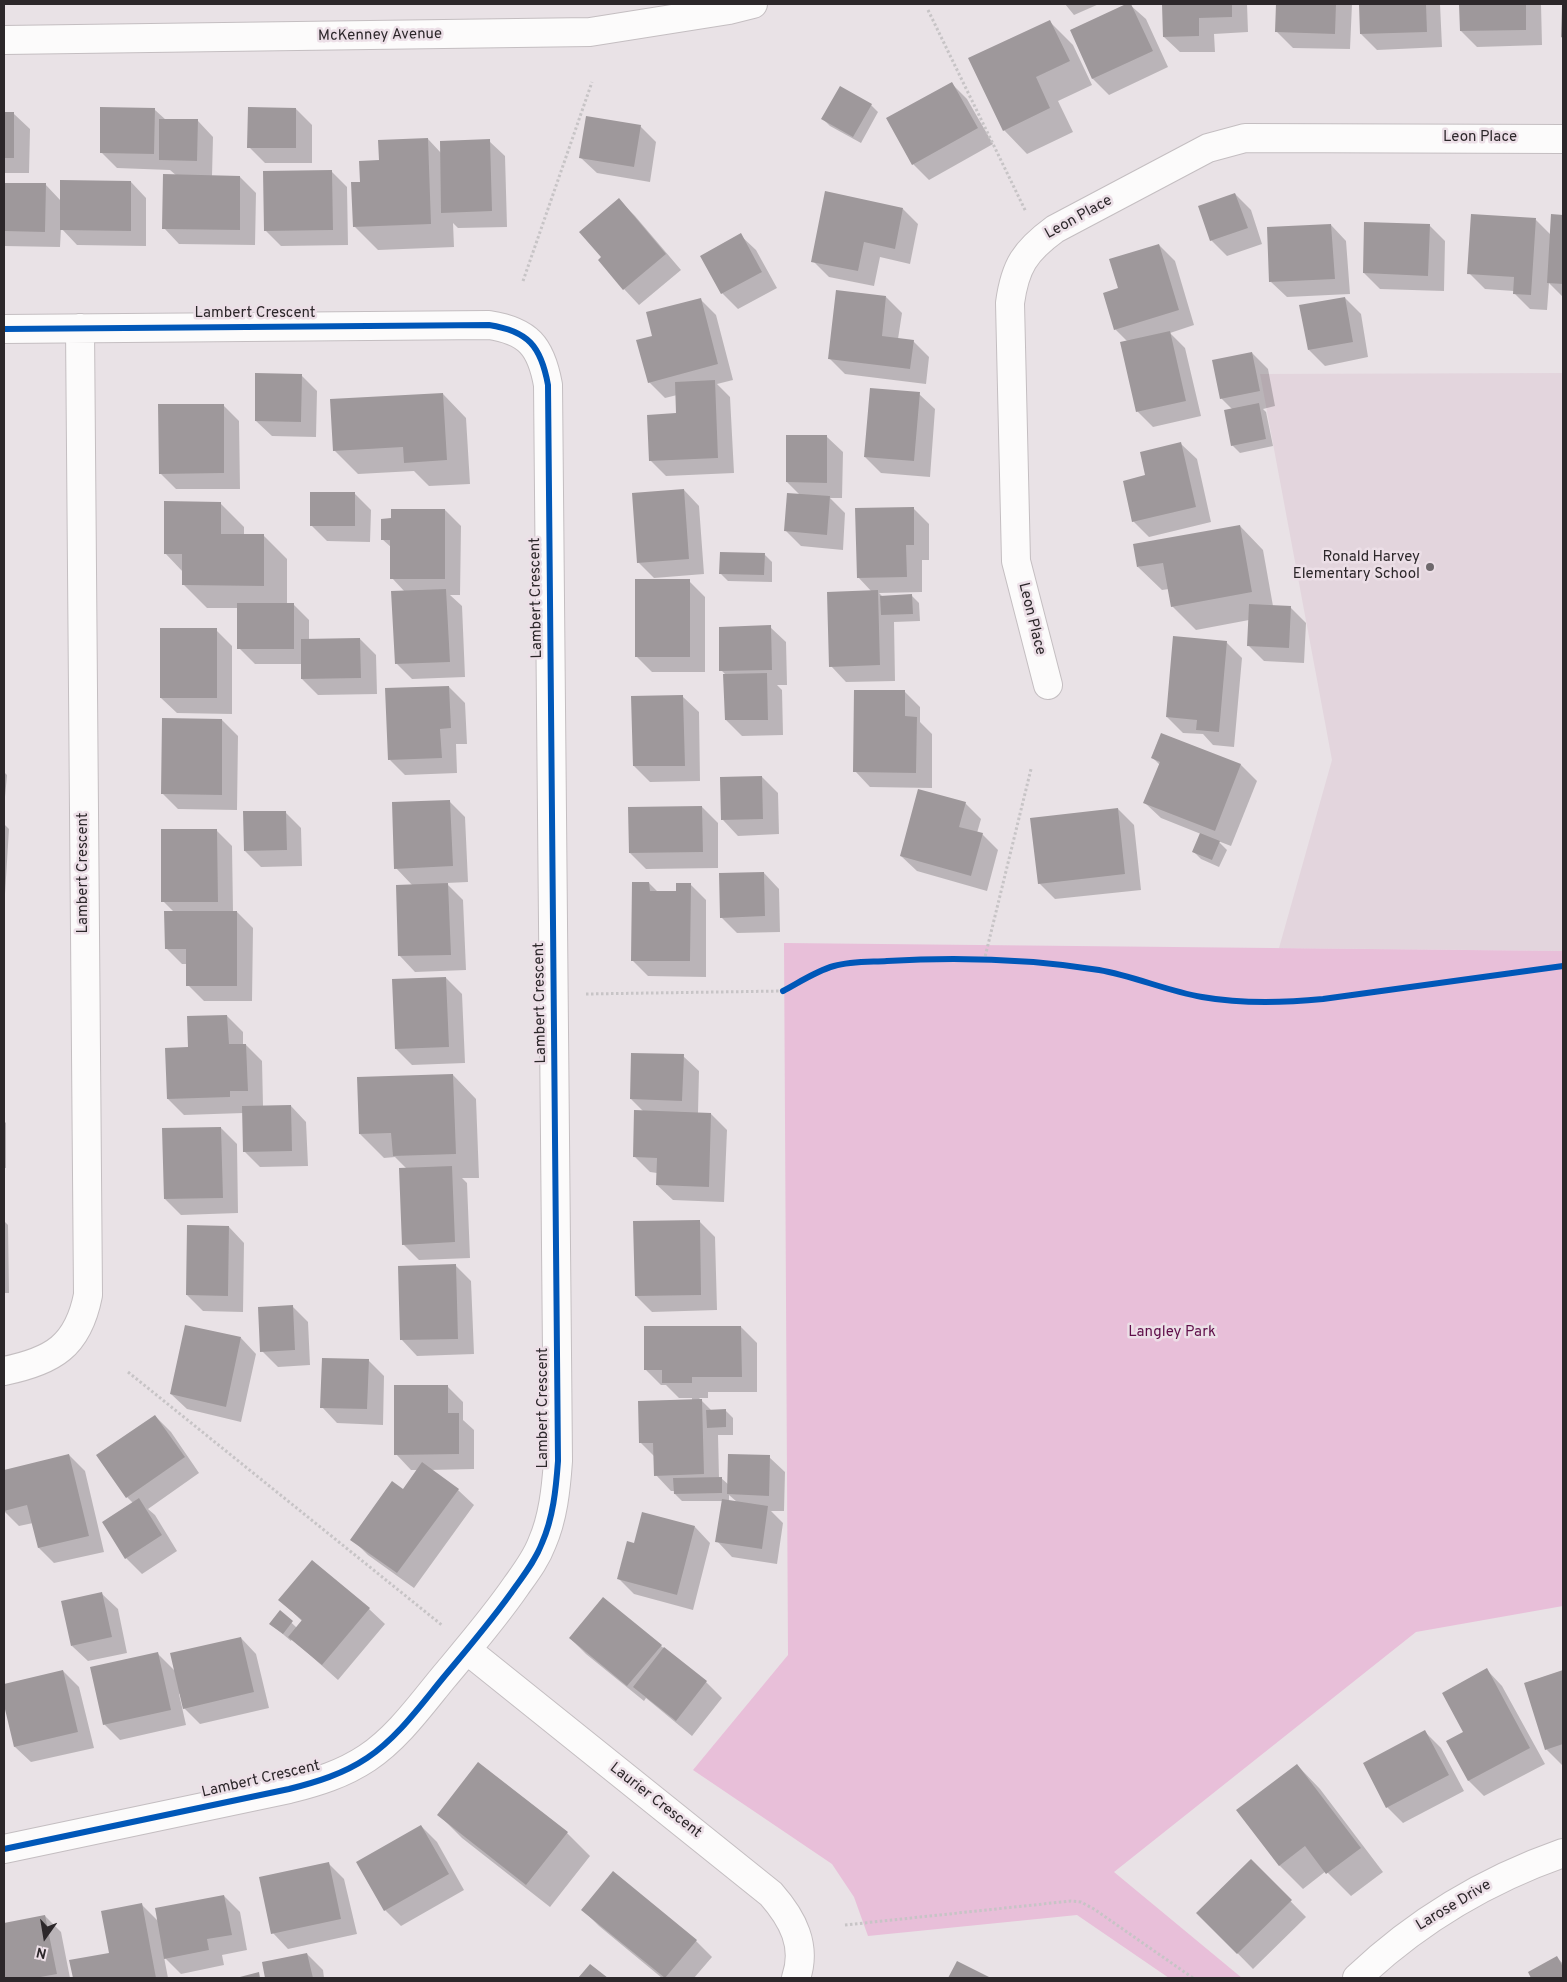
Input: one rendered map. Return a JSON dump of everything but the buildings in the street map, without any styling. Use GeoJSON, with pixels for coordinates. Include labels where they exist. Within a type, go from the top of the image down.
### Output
{"type":"FeatureCollection","features":[{"type":"Feature","properties":{"kind":"street","name":"McKenney Avenue"},"geometry":{"type":"LineString","coordinates":[[4,40],[590,32],[729,10],[753,4]]}},
{"type":"Feature","properties":{"kind":"street","name":"Leon Place"},"geometry":{"type":"LineString","coordinates":[[1048,685],[1016,561],[1010,303],[1012,285],[1021,261],[1040,240],[1055,229],[1208,148],[1245,138],[1563,139]]}},
{"type":"Feature","properties":{"kind":"street","name":"Lambert Crescent"},"geometry":{"type":"LineString","coordinates":[[4,329],[489,325],[515,331],[531,342],[540,354],[548,385],[558,1461],[556,1486],[548,1527],[532,1564],[500,1610],[468,1649],[388,1740],[368,1757],[332,1776],[290,1789],[4,1849]]}},
{"type":"Feature","properties":{"kind":"street","name":"Lambert Crescent"},"geometry":{"type":"LineString","coordinates":[[4,1371],[25,1367],[48,1357],[66,1344],[77,1330],[84,1316],[88,1295],[80,328]]}},
{"type":"Feature","properties":{"kind":"street","name":"Laurier Crescent"},"geometry":{"type":"LineString","coordinates":[[468,1649],[771,1894],[784,1909],[799,1941],[800,1956],[796,1978]]}},
{"type":"Feature","properties":{"kind":"street","name":"Larose Drive"},"geometry":{"type":"LineString","coordinates":[[1357,1978],[1408,1934],[1444,1910],[1502,1878],[1563,1853]]}},
{"type":"Feature","properties":{"kind":"path"},"geometry":{"type":"LineString","coordinates":[[928,10],[1040,240]]}},
{"type":"Feature","properties":{"kind":"path"},"geometry":{"type":"LineString","coordinates":[[523,281],[592,82]]}},
{"type":"Feature","properties":{"kind":"path"},"geometry":{"type":"LineString","coordinates":[[984,960],[1031,769]]}},
{"type":"Feature","properties":{"kind":"path"},"geometry":{"type":"LineString","coordinates":[[974,960],[992,961]]}},
{"type":"Feature","properties":{"kind":"path"},"geometry":{"type":"LineString","coordinates":[[553,994],[783,991],[792,986]]}},
{"type":"Feature","properties":{"kind":"path"},"geometry":{"type":"LineString","coordinates":[[128,1372],[468,1649]]}},
{"type":"Feature","properties":{"kind":"path"},"geometry":{"type":"LineString","coordinates":[[845,1925],[1071,1901],[1081,1902],[1094,1909],[1193,1978]]}},
{"type":"Feature","properties":{"kind":"shaded area","name":"Ronald Harvey Elementary School"},"geometry":{"type":"Polygon","coordinates":[[[1563,373],[1563,951],[1279,948],[1332,760],[1260,374],[1563,373]]]}},
{"type":"Feature","properties":{"kind":"green space","name":"Langley Park"},"geometry":{"type":"Polygon","coordinates":[[[784,943],[1563,951],[1563,1606],[1416,1632],[1114,1872],[1242,1978],[1169,1978],[1077,1915],[868,1936],[854,1897],[832,1864],[693,1770],[788,1655],[784,943]]]}},
{"type":"Feature","properties":{"kind":"cycle path"},"geometry":{"type":"LineString","coordinates":[[4,329],[489,325],[514,331],[523,336],[537,350],[548,385],[558,1461],[555,1493],[549,1524],[540,1549],[530,1565],[508,1598],[417,1710],[388,1741],[367,1758],[349,1769],[329,1777],[289,1789],[4,1849]]}},
{"type":"Feature","properties":{"kind":"cycle path"},"geometry":{"type":"LineString","coordinates":[[783,991],[808,977],[840,964],[913,960],[967,959],[1073,966],[1125,976],[1202,997],[1262,1002],[1323,999],[1563,966]]}},
{"type":"Feature","properties":{"kind":"place","name":"Ronald Harvey Elementary School"},"geometry":{"type":"Point","coordinates":[1430,567]}}]}
